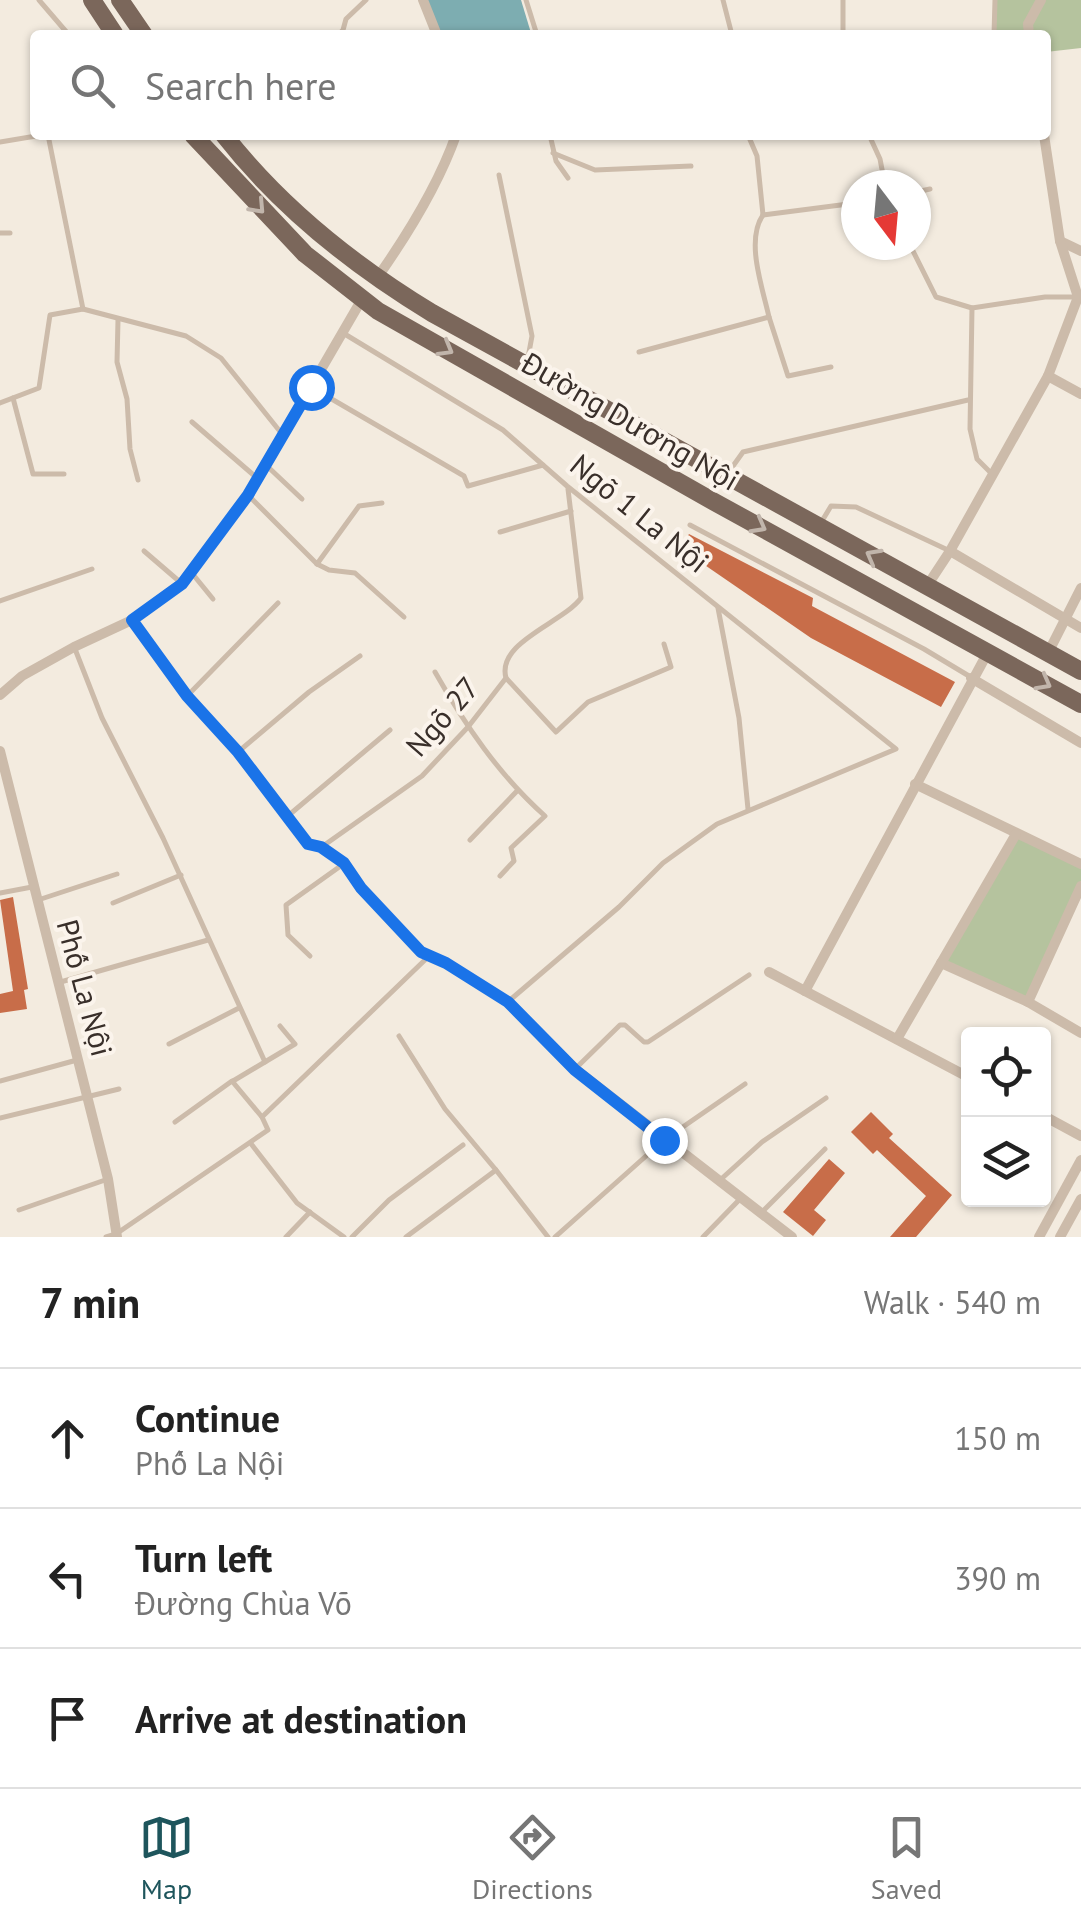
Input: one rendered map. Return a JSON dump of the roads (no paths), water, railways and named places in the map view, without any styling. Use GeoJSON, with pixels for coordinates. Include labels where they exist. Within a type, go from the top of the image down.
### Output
{"type":"FeatureCollection","features":[{"type":"Feature","properties":{"kind":"main road"},"geometry":{"type":"LineString","coordinates":[[92,0],[112,30]]}},
{"type":"Feature","properties":{"kind":"main road"},"geometry":{"type":"LineString","coordinates":[[120,0],[141,30]]}},
{"type":"Feature","properties":{"kind":"main road","name":"Đường Dương Nội"},"geometry":{"type":"LineString","coordinates":[[197,140],[292,242],[362,299],[709,499],[1081,704]]}},
{"type":"Feature","properties":{"kind":"main road","name":"Đường Dương Nội"},"geometry":{"type":"LineString","coordinates":[[228,140],[252,170],[320,235],[376,279],[1081,671]]}},
{"type":"Feature","properties":{"kind":"main road"},"geometry":{"type":"LineString","coordinates":[[362,299],[376,279]]}},
{"type":"Feature","properties":{"kind":"street"},"geometry":{"type":"LineString","coordinates":[[423,0],[435,30]]}},
{"type":"Feature","properties":{"kind":"street"},"geometry":{"type":"LineString","coordinates":[[1029,30],[1041,0]]}},
{"type":"Feature","properties":{"kind":"street"},"geometry":{"type":"LineString","coordinates":[[376,279],[403,241],[447,162],[454,140]]}},
{"type":"Feature","properties":{"kind":"street"},"geometry":{"type":"LineString","coordinates":[[927,586],[1048,376],[1079,294],[1060,241],[1045,140]]}},
{"type":"Feature","properties":{"kind":"street"},"geometry":{"type":"LineString","coordinates":[[1060,241],[1081,251]]}},
{"type":"Feature","properties":{"kind":"street"},"geometry":{"type":"LineString","coordinates":[[0,695],[22,676],[74,646],[132,620],[182,584],[248,495],[362,299]]}},
{"type":"Feature","properties":{"kind":"street"},"geometry":{"type":"LineString","coordinates":[[1048,376],[1081,394]]}},
{"type":"Feature","properties":{"kind":"street"},"geometry":{"type":"LineString","coordinates":[[950,552],[1081,628]]}},
{"type":"Feature","properties":{"kind":"street"},"geometry":{"type":"LineString","coordinates":[[1048,653],[1081,588]]}},
{"type":"Feature","properties":{"kind":"street"},"geometry":{"type":"LineString","coordinates":[[132,620],[187,696],[238,752],[308,844],[321,847],[344,863],[361,888],[428,957],[446,963],[508,1002],[575,1070],[792,1237]]}},
{"type":"Feature","properties":{"kind":"street"},"geometry":{"type":"LineString","coordinates":[[805,991],[988,652]]}},
{"type":"Feature","properties":{"kind":"street"},"geometry":{"type":"LineString","coordinates":[[971,678],[1081,743]]}},
{"type":"Feature","properties":{"kind":"street","name":"Phố La Nội"},"geometry":{"type":"LineString","coordinates":[[0,751],[108,1178],[113,1236]]}},
{"type":"Feature","properties":{"kind":"street"},"geometry":{"type":"LineString","coordinates":[[915,784],[1081,864]]}},
{"type":"Feature","properties":{"kind":"street"},"geometry":{"type":"LineString","coordinates":[[896,1039],[1016,834]]}},
{"type":"Feature","properties":{"kind":"street"},"geometry":{"type":"LineString","coordinates":[[1028,1002],[1081,886]]}},
{"type":"Feature","properties":{"kind":"street"},"geometry":{"type":"LineString","coordinates":[[941,963],[1028,1002],[1081,1033]]}},
{"type":"Feature","properties":{"kind":"street"},"geometry":{"type":"LineString","coordinates":[[769,972],[961,1073]]}},
{"type":"Feature","properties":{"kind":"street"},"geometry":{"type":"LineString","coordinates":[[1046,1117],[1081,1136]]}},
{"type":"Feature","properties":{"kind":"street"},"geometry":{"type":"LineString","coordinates":[[1039,1237],[1081,1160]]}},
{"type":"Feature","properties":{"kind":"street"},"geometry":{"type":"LineString","coordinates":[[1060,1237],[1081,1199]]}},
{"type":"Feature","properties":{"kind":"lane"},"geometry":{"type":"LineString","coordinates":[[39,0],[65,30]]}},
{"type":"Feature","properties":{"kind":"lane"},"geometry":{"type":"LineString","coordinates":[[343,30],[346,20],[366,0]]}},
{"type":"Feature","properties":{"kind":"lane"},"geometry":{"type":"LineString","coordinates":[[526,0],[535,30]]}},
{"type":"Feature","properties":{"kind":"lane"},"geometry":{"type":"LineString","coordinates":[[723,0],[731,30]]}},
{"type":"Feature","properties":{"kind":"lane"},"geometry":{"type":"LineString","coordinates":[[843,0],[843,30]]}},
{"type":"Feature","properties":{"kind":"lane"},"geometry":{"type":"LineString","coordinates":[[994,30],[995,0]]}},
{"type":"Feature","properties":{"kind":"lane"},"geometry":{"type":"LineString","coordinates":[[0,142],[30,137]]}},
{"type":"Feature","properties":{"kind":"lane"},"geometry":{"type":"LineString","coordinates":[[46,140],[83,309]]}},
{"type":"Feature","properties":{"kind":"lane"},"geometry":{"type":"LineString","coordinates":[[551,140],[553,153],[568,178]]}},
{"type":"Feature","properties":{"kind":"lane"},"geometry":{"type":"LineString","coordinates":[[750,140],[757,156],[763,215]]}},
{"type":"Feature","properties":{"kind":"lane"},"geometry":{"type":"LineString","coordinates":[[871,140],[882,170]]}},
{"type":"Feature","properties":{"kind":"lane"},"geometry":{"type":"LineString","coordinates":[[553,153],[595,170],[691,166]]}},
{"type":"Feature","properties":{"kind":"lane"},"geometry":{"type":"LineString","coordinates":[[499,176],[532,336],[527,366]]}},
{"type":"Feature","properties":{"kind":"lane"},"geometry":{"type":"LineString","coordinates":[[831,367],[788,376],[759,274],[756,242],[758,221],[763,215],[841,206]]}},
{"type":"Feature","properties":{"kind":"lane"},"geometry":{"type":"LineString","coordinates":[[0,233],[10,232]]}},
{"type":"Feature","properties":{"kind":"lane"},"geometry":{"type":"LineString","coordinates":[[918,260],[936,297],[972,308],[1079,294]]}},
{"type":"Feature","properties":{"kind":"lane"},"geometry":{"type":"LineString","coordinates":[[972,308],[970,428],[978,459],[992,474]]}},
{"type":"Feature","properties":{"kind":"lane"},"geometry":{"type":"LineString","coordinates":[[0,403],[39,388],[50,315],[83,309],[186,336],[221,358],[282,434]]}},
{"type":"Feature","properties":{"kind":"lane"},"geometry":{"type":"LineString","coordinates":[[639,352],[770,317]]}},
{"type":"Feature","properties":{"kind":"lane"},"geometry":{"type":"LineString","coordinates":[[118,320],[117,362],[127,399],[130,449],[138,480]]}},
{"type":"Feature","properties":{"kind":"lane","name":"Ngõ 1 La Nội"},"geometry":{"type":"LineString","coordinates":[[341,332],[503,430],[567,486],[896,750],[748,809]]}},
{"type":"Feature","properties":{"kind":"lane"},"geometry":{"type":"LineString","coordinates":[[311,387],[464,476],[468,486],[543,465]]}},
{"type":"Feature","properties":{"kind":"lane"},"geometry":{"type":"LineString","coordinates":[[13,398],[33,474],[64,474]]}},
{"type":"Feature","properties":{"kind":"lane"},"geometry":{"type":"LineString","coordinates":[[726,476],[743,452],[968,400]]}},
{"type":"Feature","properties":{"kind":"lane"},"geometry":{"type":"LineString","coordinates":[[192,422],[257,478]]}},
{"type":"Feature","properties":{"kind":"lane"},"geometry":{"type":"LineString","coordinates":[[264,464],[302,499]]}},
{"type":"Feature","properties":{"kind":"lane"},"geometry":{"type":"LineString","coordinates":[[506,678],[505,663],[513,650],[581,598],[567,486]]}},
{"type":"Feature","properties":{"kind":"lane"},"geometry":{"type":"LineString","coordinates":[[248,495],[317,564],[329,570],[355,573],[404,617]]}},
{"type":"Feature","properties":{"kind":"lane"},"geometry":{"type":"LineString","coordinates":[[317,564],[359,506],[382,503]]}},
{"type":"Feature","properties":{"kind":"lane"},"geometry":{"type":"LineString","coordinates":[[819,526],[830,506],[856,506],[950,552]]}},
{"type":"Feature","properties":{"kind":"lane"},"geometry":{"type":"LineString","coordinates":[[500,532],[570,511]]}},
{"type":"Feature","properties":{"kind":"lane"},"geometry":{"type":"LineString","coordinates":[[690,525],[971,678]]}},
{"type":"Feature","properties":{"kind":"lane"},"geometry":{"type":"LineString","coordinates":[[144,551],[182,584]]}},
{"type":"Feature","properties":{"kind":"lane"},"geometry":{"type":"LineString","coordinates":[[0,601],[92,569]]}},
{"type":"Feature","properties":{"kind":"lane"},"geometry":{"type":"LineString","coordinates":[[191,572],[213,599]]}},
{"type":"Feature","properties":{"kind":"lane"},"geometry":{"type":"LineString","coordinates":[[187,696],[278,603]]}},
{"type":"Feature","properties":{"kind":"lane"},"geometry":{"type":"LineString","coordinates":[[508,1002],[663,864],[716,824],[748,809],[739,718],[718,605]]}},
{"type":"Feature","properties":{"kind":"lane","name":"Ngõ 27"},"geometry":{"type":"LineString","coordinates":[[321,847],[422,776],[468,727],[506,678],[556,732],[588,702],[671,667],[664,644]]}},
{"type":"Feature","properties":{"kind":"lane"},"geometry":{"type":"LineString","coordinates":[[74,646],[102,718],[180,875],[265,1062]]}},
{"type":"Feature","properties":{"kind":"lane"},"geometry":{"type":"LineString","coordinates":[[238,752],[360,656]]}},
{"type":"Feature","properties":{"kind":"lane"},"geometry":{"type":"LineString","coordinates":[[435,672],[468,727],[517,791],[546,816],[511,848],[514,862],[500,876]]}},
{"type":"Feature","properties":{"kind":"lane"},"geometry":{"type":"LineString","coordinates":[[288,816],[390,730]]}},
{"type":"Feature","properties":{"kind":"lane"},"geometry":{"type":"LineString","coordinates":[[470,840],[517,791]]}},
{"type":"Feature","properties":{"kind":"lane"},"geometry":{"type":"LineString","coordinates":[[310,956],[288,935],[286,905],[344,863]]}},
{"type":"Feature","properties":{"kind":"lane"},"geometry":{"type":"LineString","coordinates":[[36,901],[117,874]]}},
{"type":"Feature","properties":{"kind":"lane"},"geometry":{"type":"LineString","coordinates":[[113,902],[180,875]]}},
{"type":"Feature","properties":{"kind":"lane"},"geometry":{"type":"LineString","coordinates":[[0,892],[32,887]]}},
{"type":"Feature","properties":{"kind":"lane"},"geometry":{"type":"LineString","coordinates":[[57,983],[208,940]]}},
{"type":"Feature","properties":{"kind":"lane"},"geometry":{"type":"LineString","coordinates":[[262,1118],[428,957]]}},
{"type":"Feature","properties":{"kind":"lane"},"geometry":{"type":"LineString","coordinates":[[575,1070],[620,1025],[648,1042],[750,976]]}},
{"type":"Feature","properties":{"kind":"lane"},"geometry":{"type":"LineString","coordinates":[[169,1044],[239,1008]]}},
{"type":"Feature","properties":{"kind":"lane"},"geometry":{"type":"LineString","coordinates":[[175,1122],[232,1081],[296,1044],[280,1026]]}},
{"type":"Feature","properties":{"kind":"lane"},"geometry":{"type":"LineString","coordinates":[[399,1036],[445,1109],[552,1237],[664,1140],[745,1084]]}},
{"type":"Feature","properties":{"kind":"lane"},"geometry":{"type":"LineString","coordinates":[[0,1080],[77,1060]]}},
{"type":"Feature","properties":{"kind":"lane"},"geometry":{"type":"LineString","coordinates":[[113,1236],[268,1130],[232,1081]]}},
{"type":"Feature","properties":{"kind":"lane"},"geometry":{"type":"LineString","coordinates":[[0,1118],[119,1089]]}},
{"type":"Feature","properties":{"kind":"lane"},"geometry":{"type":"LineString","coordinates":[[718,1181],[762,1142],[826,1098]]}},
{"type":"Feature","properties":{"kind":"lane"},"geometry":{"type":"LineString","coordinates":[[251,1144],[298,1203],[348,1237],[389,1200],[464,1146]]}},
{"type":"Feature","properties":{"kind":"lane"},"geometry":{"type":"LineString","coordinates":[[760,1213],[825,1149]]}},
{"type":"Feature","properties":{"kind":"lane"},"geometry":{"type":"LineString","coordinates":[[406,1237],[496,1170]]}},
{"type":"Feature","properties":{"kind":"lane"},"geometry":{"type":"LineString","coordinates":[[19,1210],[108,1178]]}},
{"type":"Feature","properties":{"kind":"lane"},"geometry":{"type":"LineString","coordinates":[[703,1237],[740,1198]]}},
{"type":"Feature","properties":{"kind":"lane"},"geometry":{"type":"LineString","coordinates":[[286,1237],[310,1212]]}},
{"type":"Feature","properties":{"kind":"water"},"geometry":{"type":"Polygon","coordinates":[[[424,0],[521,0],[530,30],[436,30],[424,0]]]}}]}
